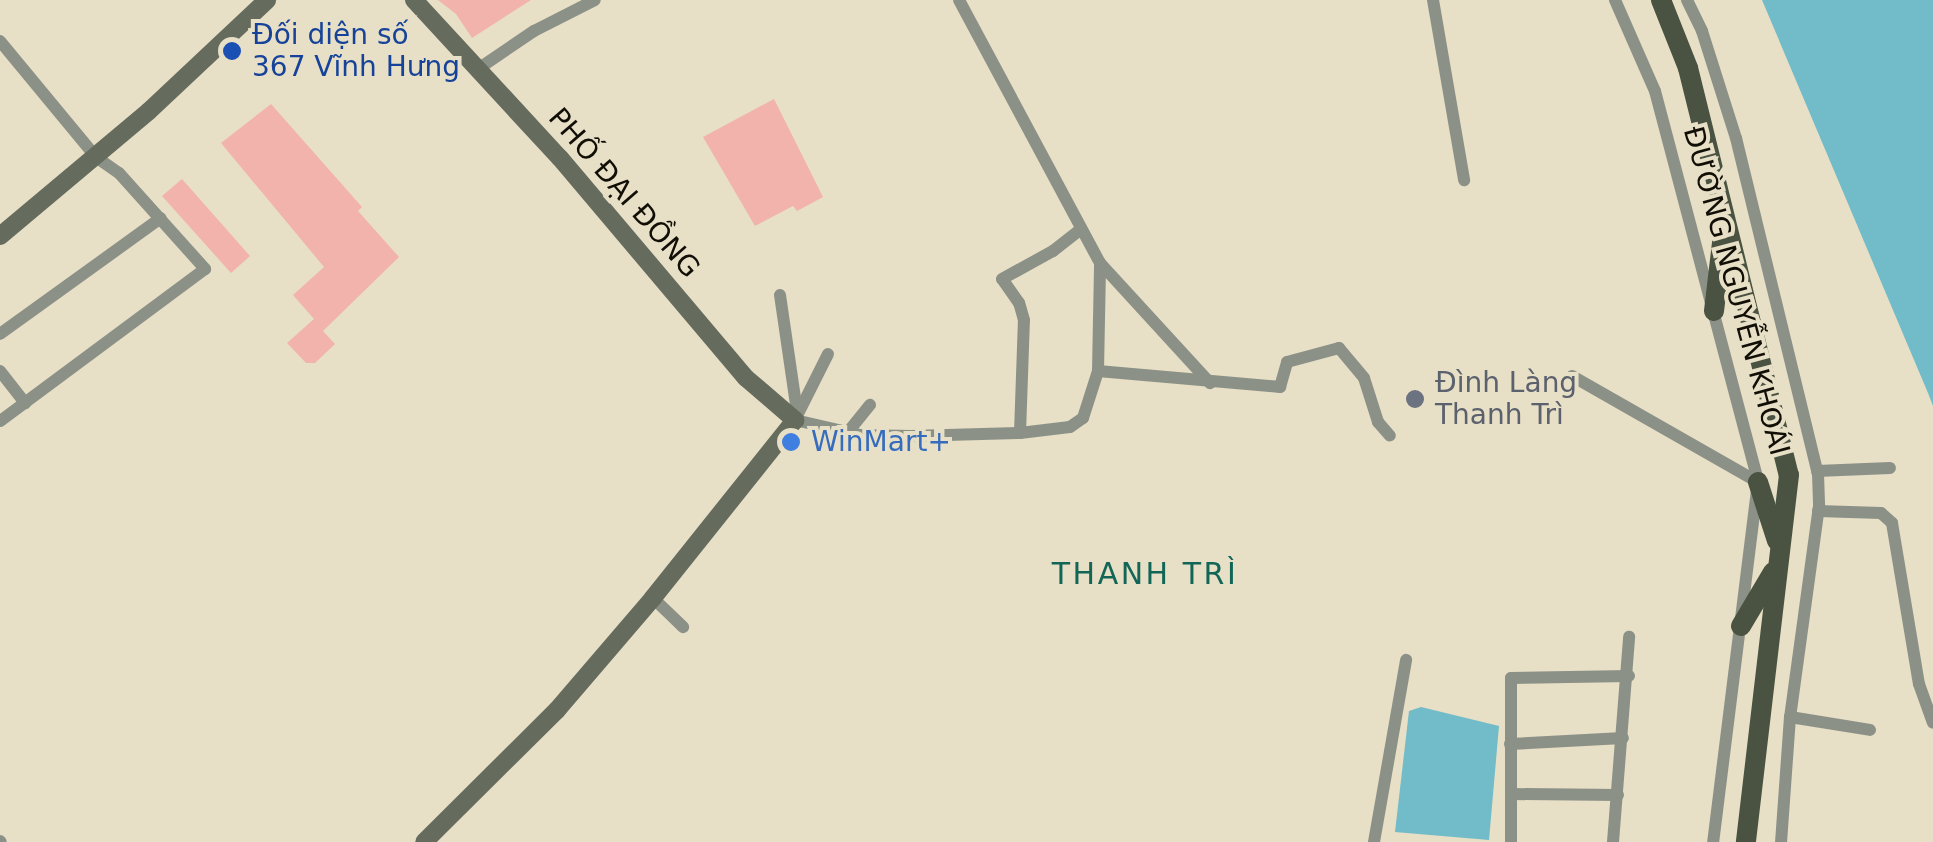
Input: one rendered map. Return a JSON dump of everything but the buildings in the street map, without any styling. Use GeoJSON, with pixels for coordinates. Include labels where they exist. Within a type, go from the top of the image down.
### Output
{"type":"FeatureCollection","features":[{"type":"Feature","properties":{"kind":"main road","name":"ĐƯỜNG NGUYỄN KHOÁI"},"geometry":{"type":"LineString","coordinates":[[1662,0],[1688,68],[1789,475],[1746,842]]}},
{"type":"Feature","properties":{"kind":"main road"},"geometry":{"type":"LineString","coordinates":[[1714,312],[1725,218]]}},
{"type":"Feature","properties":{"kind":"main road"},"geometry":{"type":"LineString","coordinates":[[1741,626],[1778,557],[1758,482]]}},
{"type":"Feature","properties":{"kind":"street","name":"PHỐ ĐẠI ĐỒNG"},"geometry":{"type":"LineString","coordinates":[[414,0],[746,378],[796,417],[848,432],[910,436],[1020,432],[1078,424],[1098,372]]}},
{"type":"Feature","properties":{"kind":"street"},"geometry":{"type":"LineString","coordinates":[[478,69],[534,31],[595,0]]}},
{"type":"Feature","properties":{"kind":"street"},"geometry":{"type":"LineString","coordinates":[[959,0],[1100,263],[1210,383]]}},
{"type":"Feature","properties":{"kind":"street"},"geometry":{"type":"LineString","coordinates":[[1433,0],[1464,180]]}},
{"type":"Feature","properties":{"kind":"street","name":"ĐƯỜNG NGUYỄN KHOÁI"},"geometry":{"type":"LineString","coordinates":[[1615,0],[1655,91],[1758,482],[1713,842]]}},
{"type":"Feature","properties":{"kind":"street","name":"ĐƯỜNG NGUYỄN KHOÁI"},"geometry":{"type":"LineString","coordinates":[[1687,0],[1702,31],[1736,138],[1817,471],[1818,511],[1790,717],[1781,842]]}},
{"type":"Feature","properties":{"kind":"street"},"geometry":{"type":"LineString","coordinates":[[0,236],[96,158],[264,1]]}},
{"type":"Feature","properties":{"kind":"street"},"geometry":{"type":"LineString","coordinates":[[0,41],[96,158],[118,173],[206,269],[0,421]]}},
{"type":"Feature","properties":{"kind":"street"},"geometry":{"type":"LineString","coordinates":[[0,334],[160,218]]}},
{"type":"Feature","properties":{"kind":"street"},"geometry":{"type":"LineString","coordinates":[[1020,432],[1024,320],[1019,303],[1002,278],[1053,251],[1081,228]]}},
{"type":"Feature","properties":{"kind":"street"},"geometry":{"type":"LineString","coordinates":[[1100,263],[1098,372],[1280,387],[1288,362],[1339,348],[1364,378],[1378,422],[1390,436]]}},
{"type":"Feature","properties":{"kind":"street"},"geometry":{"type":"LineString","coordinates":[[780,295],[796,417]]}},
{"type":"Feature","properties":{"kind":"street"},"geometry":{"type":"LineString","coordinates":[[424,842],[557,710],[653,598],[796,417],[828,354]]}},
{"type":"Feature","properties":{"kind":"street"},"geometry":{"type":"LineString","coordinates":[[0,371],[26,402]]}},
{"type":"Feature","properties":{"kind":"street"},"geometry":{"type":"LineString","coordinates":[[1572,376],[1758,482]]}},
{"type":"Feature","properties":{"kind":"street"},"geometry":{"type":"LineString","coordinates":[[848,432],[870,405]]}},
{"type":"Feature","properties":{"kind":"street"},"geometry":{"type":"LineString","coordinates":[[1817,471],[1890,468]]}},
{"type":"Feature","properties":{"kind":"street"},"geometry":{"type":"LineString","coordinates":[[1818,511],[1881,514],[1892,523],[1919,684],[1933,723]]}},
{"type":"Feature","properties":{"kind":"street"},"geometry":{"type":"LineString","coordinates":[[653,598],[683,627]]}},
{"type":"Feature","properties":{"kind":"street"},"geometry":{"type":"LineString","coordinates":[[1614,842],[1629,637]]}},
{"type":"Feature","properties":{"kind":"street"},"geometry":{"type":"LineString","coordinates":[[1374,842],[1406,660]]}},
{"type":"Feature","properties":{"kind":"street"},"geometry":{"type":"LineString","coordinates":[[1511,842],[1511,678],[1629,676]]}},
{"type":"Feature","properties":{"kind":"street"},"geometry":{"type":"LineString","coordinates":[[1790,717],[1870,730]]}},
{"type":"Feature","properties":{"kind":"street"},"geometry":{"type":"LineString","coordinates":[[1510,744],[1623,738]]}},
{"type":"Feature","properties":{"kind":"street"},"geometry":{"type":"LineString","coordinates":[[1511,794],[1618,795]]}},
{"type":"Feature","properties":{"kind":"water"},"geometry":{"type":"Polygon","coordinates":[[[1762,0],[1933,0],[1933,406],[1928,393],[1762,0]]]}},
{"type":"Feature","properties":{"kind":"water"},"geometry":{"type":"Polygon","coordinates":[[[1421,707],[1499,726],[1489,840],[1395,832],[1409,711],[1421,707]]]}},
{"type":"Feature","properties":{"kind":"place","name":"Đối diện số 367 Vĩnh Hưng"},"geometry":{"type":"Point","coordinates":[232,51]}},
{"type":"Feature","properties":{"kind":"place","name":"Đình Làng Thanh Trì"},"geometry":{"type":"Point","coordinates":[1415,399]}},
{"type":"Feature","properties":{"kind":"place","name":"WinMart+"},"geometry":{"type":"Point","coordinates":[791,442]}},
{"type":"Feature","properties":{"kind":"district","name":"THANH TRÌ"},"geometry":{"type":"Point","coordinates":[1145,574]}}]}
